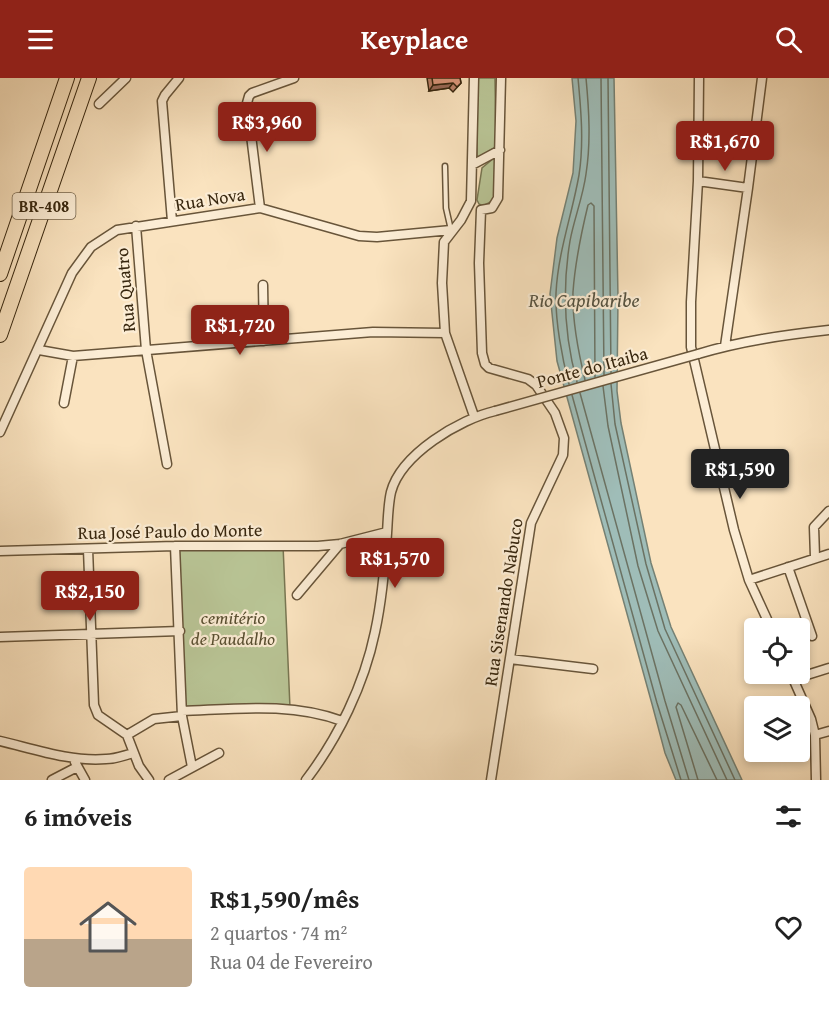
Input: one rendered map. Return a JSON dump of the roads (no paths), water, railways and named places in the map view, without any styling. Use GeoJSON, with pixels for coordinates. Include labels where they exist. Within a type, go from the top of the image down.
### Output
{"type":"FeatureCollection","features":[{"type":"Feature","properties":{"kind":"highway","name":"BR-408"},"geometry":{"type":"LineString","coordinates":[[0,274],[67,78]]}},
{"type":"Feature","properties":{"kind":"highway","name":"BR-408"},"geometry":{"type":"LineString","coordinates":[[0,335],[89,78]]}},
{"type":"Feature","properties":{"kind":"street"},"geometry":{"type":"LineString","coordinates":[[99,104],[126,78]]}},
{"type":"Feature","properties":{"kind":"street"},"geometry":{"type":"LineString","coordinates":[[172,221],[162,101],[179,78]]}},
{"type":"Feature","properties":{"kind":"street"},"geometry":{"type":"LineString","coordinates":[[260,208],[247,103],[252,93],[294,78]]}},
{"type":"Feature","properties":{"kind":"street"},"geometry":{"type":"LineString","coordinates":[[474,78],[471,201],[461,220],[445,238],[443,248],[445,333],[474,416]]}},
{"type":"Feature","properties":{"kind":"street"},"geometry":{"type":"LineString","coordinates":[[471,201],[481,210],[495,206],[498,198],[501,78]]}},
{"type":"Feature","properties":{"kind":"street"},"geometry":{"type":"LineString","coordinates":[[699,78],[698,181],[690,333],[697,375],[734,530],[749,580],[766,618]]}},
{"type":"Feature","properties":{"kind":"street"},"geometry":{"type":"LineString","coordinates":[[725,346],[762,78]]}},
{"type":"Feature","properties":{"kind":"street"},"geometry":{"type":"LineString","coordinates":[[472,165],[500,150]]}},
{"type":"Feature","properties":{"kind":"street"},"geometry":{"type":"LineString","coordinates":[[698,181],[748,188]]}},
{"type":"Feature","properties":{"kind":"street","name":"Rua Nova"},"geometry":{"type":"LineString","coordinates":[[0,432],[81,258],[91,247],[110,233],[136,226],[260,208],[359,236],[377,237],[451,230]]}},
{"type":"Feature","properties":{"kind":"street","name":"Rua Sisenando Nabuco"},"geometry":{"type":"LineString","coordinates":[[481,210],[478,263],[480,340],[484,360],[489,368],[528,379],[536,385],[555,413],[564,438],[563,455],[559,466],[531,523],[491,780]]}},
{"type":"Feature","properties":{"kind":"street","name":"Rua Quatro"},"geometry":{"type":"LineString","coordinates":[[136,226],[146,350],[167,464]]}},
{"type":"Feature","properties":{"kind":"street"},"geometry":{"type":"LineString","coordinates":[[264,285],[264,341]]}},
{"type":"Feature","properties":{"kind":"street","name":"Ponte do Itaiba"},"geometry":{"type":"LineString","coordinates":[[306,780],[319,763],[342,721],[366,666],[375,633],[391,492],[406,466],[424,448],[443,433],[474,416],[725,346],[829,330]]}},
{"type":"Feature","properties":{"kind":"street"},"geometry":{"type":"LineString","coordinates":[[39,350],[73,356],[373,332],[445,333]]}},
{"type":"Feature","properties":{"kind":"street"},"geometry":{"type":"LineString","coordinates":[[64,402],[73,356]]}},
{"type":"Feature","properties":{"kind":"street"},"geometry":{"type":"LineString","coordinates":[[815,557],[814,528],[829,511]]}},
{"type":"Feature","properties":{"kind":"street","name":"Rua José Paulo do Monte"},"geometry":{"type":"LineString","coordinates":[[0,551],[175,546],[318,546],[340,544],[387,532]]}},
{"type":"Feature","properties":{"kind":"street"},"geometry":{"type":"LineString","coordinates":[[297,595],[340,544]]}},
{"type":"Feature","properties":{"kind":"street"},"geometry":{"type":"LineString","coordinates":[[175,546],[182,713],[192,767]]}},
{"type":"Feature","properties":{"kind":"street"},"geometry":{"type":"LineString","coordinates":[[88,549],[93,696],[96,711],[127,735],[148,780]]}},
{"type":"Feature","properties":{"kind":"street"},"geometry":{"type":"LineString","coordinates":[[749,580],[829,554]]}},
{"type":"Feature","properties":{"kind":"street"},"geometry":{"type":"LineString","coordinates":[[788,567],[812,636]]}},
{"type":"Feature","properties":{"kind":"street"},"geometry":{"type":"LineString","coordinates":[[0,637],[180,631]]}},
{"type":"Feature","properties":{"kind":"street"},"geometry":{"type":"LineString","coordinates":[[510,659],[593,669]]}},
{"type":"Feature","properties":{"kind":"street"},"geometry":{"type":"LineString","coordinates":[[810,672],[829,668]]}},
{"type":"Feature","properties":{"kind":"street"},"geometry":{"type":"LineString","coordinates":[[796,684],[815,735],[816,780]]}},
{"type":"Feature","properties":{"kind":"street"},"geometry":{"type":"LineString","coordinates":[[127,735],[154,719],[182,713],[296,709],[315,712],[342,721]]}},
{"type":"Feature","properties":{"kind":"street"},"geometry":{"type":"LineString","coordinates":[[815,735],[829,731]]}},
{"type":"Feature","properties":{"kind":"street"},"geometry":{"type":"LineString","coordinates":[[0,741],[73,757],[105,759],[134,753]]}},
{"type":"Feature","properties":{"kind":"street"},"geometry":{"type":"LineString","coordinates":[[169,780],[219,753]]}},
{"type":"Feature","properties":{"kind":"street"},"geometry":{"type":"LineString","coordinates":[[73,757],[85,780]]}},
{"type":"Feature","properties":{"kind":"street"},"geometry":{"type":"LineString","coordinates":[[52,780],[77,767]]}},
{"type":"Feature","properties":{"kind":"lane"},"geometry":{"type":"LineString","coordinates":[[445,166],[446,208],[451,230]]}},
{"type":"Feature","properties":{"kind":"water","name":"Rio Capibaribe"},"geometry":{"type":"Polygon","coordinates":[[[572,78],[614,78],[618,298],[617,391],[621,423],[651,563],[671,627],[742,780],[676,780],[665,753],[557,361],[550,294],[557,238],[573,173],[576,121],[572,78]]]}},
{"type":"Feature","properties":{"kind":"park label","name":"cemitério de Paudalho"},"geometry":{"type":"Point","coordinates":[233,627]}}]}
